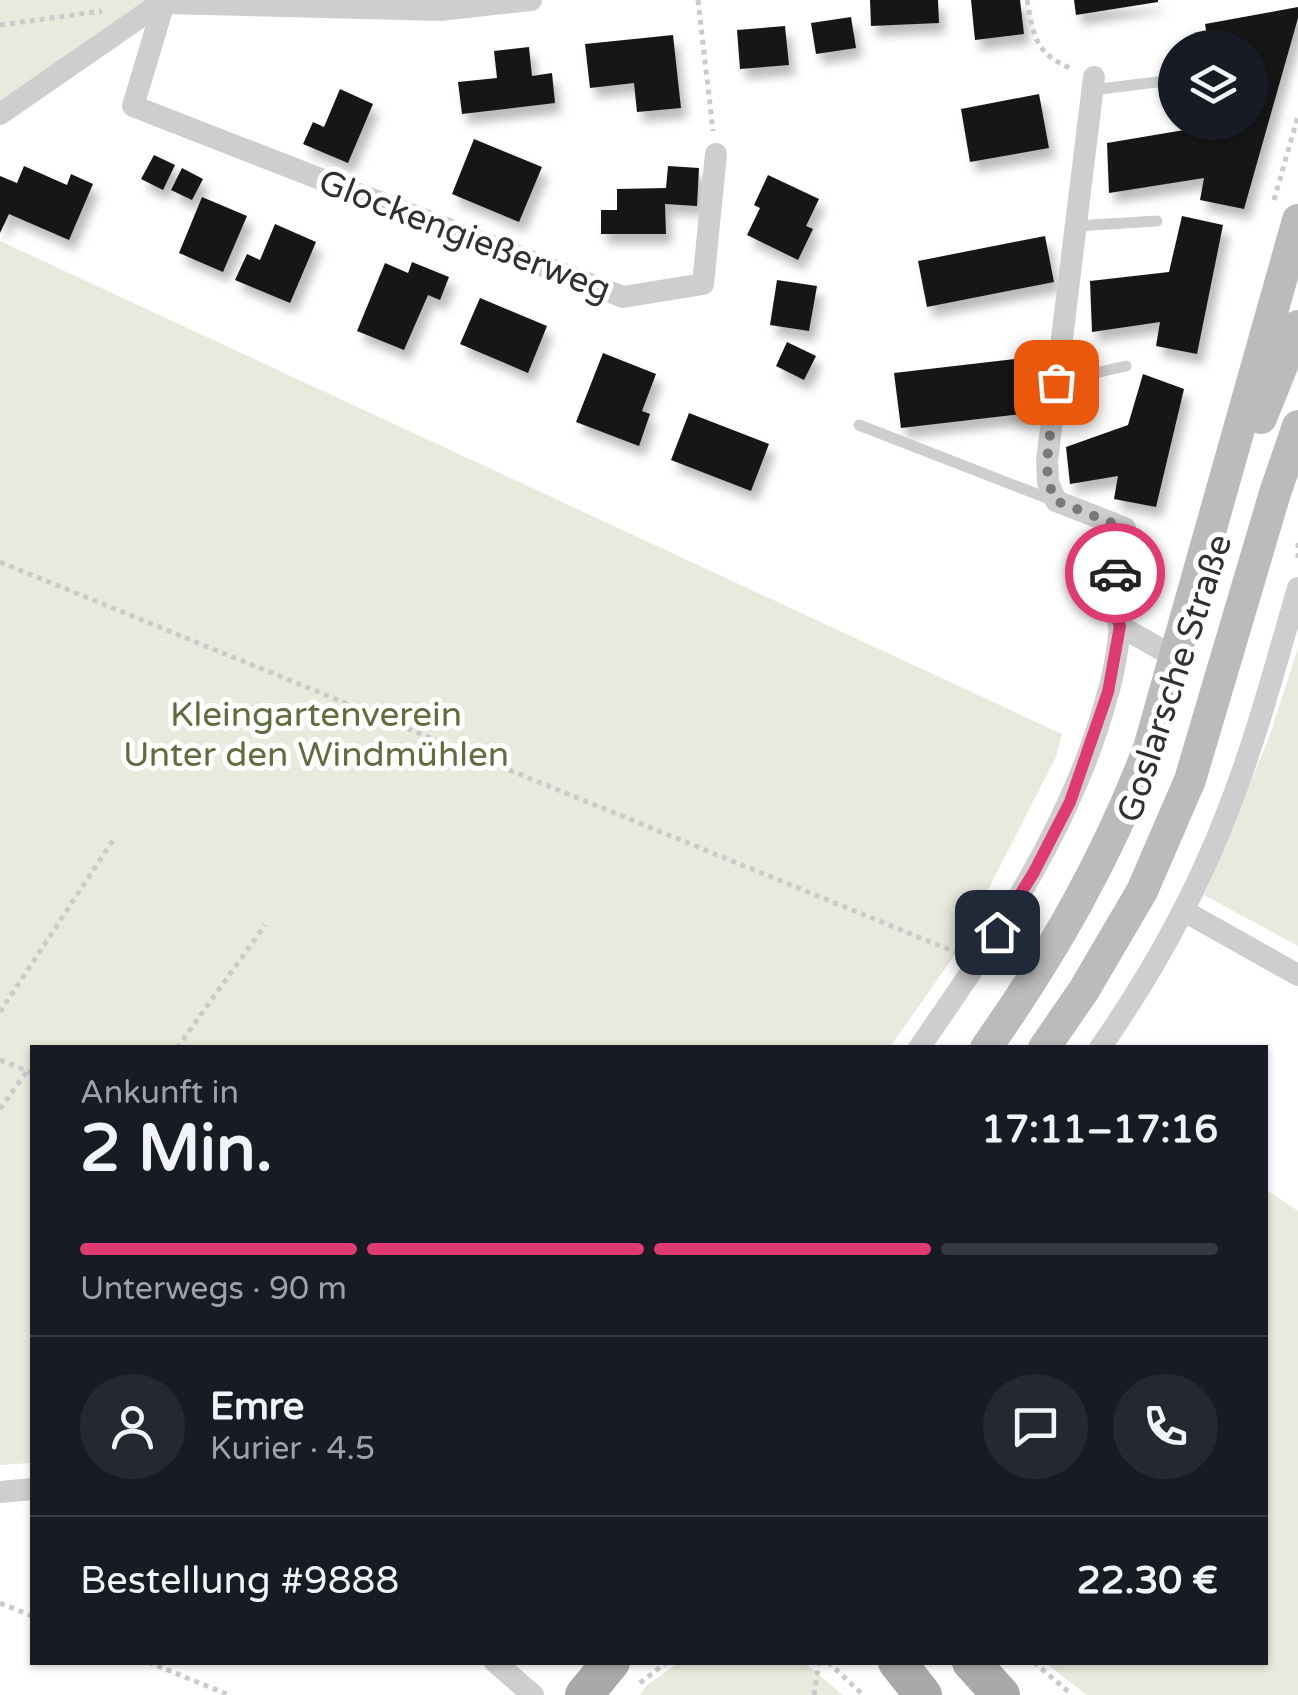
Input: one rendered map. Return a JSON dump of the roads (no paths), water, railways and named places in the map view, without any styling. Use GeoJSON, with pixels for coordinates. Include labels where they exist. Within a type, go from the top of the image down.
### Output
{"type":"FeatureCollection","features":[{"type":"Feature","properties":{"kind":"main road"},"geometry":{"type":"LineString","coordinates":[[988,1045],[1073,913],[1126,810],[1176,658],[1298,220]]}},
{"type":"Feature","properties":{"kind":"main road"},"geometry":{"type":"LineString","coordinates":[[1226,477],[1252,441],[1298,326]]}},
{"type":"Feature","properties":{"kind":"main road","name":"Goslarsche Straße"},"geometry":{"type":"LineString","coordinates":[[1046,1045],[1084,990],[1142,891],[1184,795],[1298,426]]}},
{"type":"Feature","properties":{"kind":"main road"},"geometry":{"type":"LineString","coordinates":[[899,1665],[924,1695]]}},
{"type":"Feature","properties":{"kind":"main road"},"geometry":{"type":"LineString","coordinates":[[974,1665],[1001,1695]]}},
{"type":"Feature","properties":{"kind":"street"},"geometry":{"type":"LineString","coordinates":[[0,114],[164,1],[440,10],[531,0]]}},
{"type":"Feature","properties":{"kind":"street","name":"Glockengießerweg"},"geometry":{"type":"LineString","coordinates":[[164,1],[133,106],[623,297],[703,284],[716,154]]}},
{"type":"Feature","properties":{"kind":"street"},"geometry":{"type":"LineString","coordinates":[[921,1045],[979,962],[1034,872],[1070,802],[1108,692],[1120,626],[1113,608],[1115,573],[1125,528],[1056,501],[1048,482],[1047,461],[1093,83]]}},
{"type":"Feature","properties":{"kind":"street"},"geometry":{"type":"LineString","coordinates":[[1102,1045],[1184,911],[1226,815],[1298,588]]}},
{"type":"Feature","properties":{"kind":"street"},"geometry":{"type":"LineString","coordinates":[[1120,626],[1176,658]]}},
{"type":"Feature","properties":{"kind":"street"},"geometry":{"type":"LineString","coordinates":[[1184,911],[1298,975]]}},
{"type":"Feature","properties":{"kind":"street"},"geometry":{"type":"LineString","coordinates":[[0,1492],[30,1488]]}},
{"type":"Feature","properties":{"kind":"street"},"geometry":{"type":"LineString","coordinates":[[498,1665],[533,1695]]}},
{"type":"Feature","properties":{"kind":"lane"},"geometry":{"type":"LineString","coordinates":[[1093,83],[1158,81]]}},
{"type":"Feature","properties":{"kind":"lane"},"geometry":{"type":"LineString","coordinates":[[1076,226],[1157,220]]}},
{"type":"Feature","properties":{"kind":"lane"},"geometry":{"type":"LineString","coordinates":[[1056,382],[1126,366]]}},
{"type":"Feature","properties":{"kind":"lane"},"geometry":{"type":"LineString","coordinates":[[859,425],[1056,501]]}},
{"type":"Feature","properties":{"kind":"park label","name":"Kleingartenverein Unter den Windmühlen"},"geometry":{"type":"Point","coordinates":[316,734]}}]}
